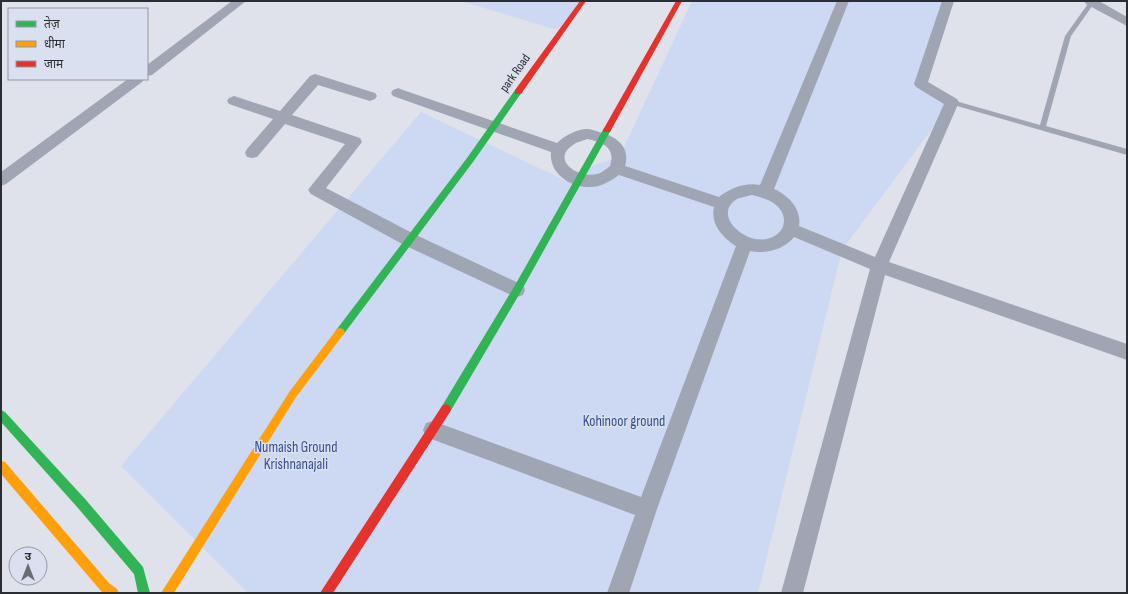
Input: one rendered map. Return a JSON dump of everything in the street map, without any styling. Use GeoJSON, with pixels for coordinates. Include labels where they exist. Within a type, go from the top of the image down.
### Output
{"type":"FeatureCollection","features":[{"type":"Feature","properties":{"kind":"street"},"geometry":{"type":"LineString","coordinates":[[148,71],[240,1]]}},
{"type":"Feature","properties":{"kind":"street","name":"park Road"},"geometry":{"type":"LineString","coordinates":[[168,593],[293,394],[470,160],[583,1]]}},
{"type":"Feature","properties":{"kind":"street"},"geometry":{"type":"LineString","coordinates":[[326,593],[433,430],[517,290],[679,1]]}},
{"type":"Feature","properties":{"kind":"street"},"geometry":{"type":"LineString","coordinates":[[765,192],[842,1]]}},
{"type":"Feature","properties":{"kind":"street"},"geometry":{"type":"LineString","coordinates":[[792,593],[879,266],[952,102],[921,84],[948,1]]}},
{"type":"Feature","properties":{"kind":"street"},"geometry":{"type":"LineString","coordinates":[[1091,2],[1127,22]]}},
{"type":"Feature","properties":{"kind":"street"},"geometry":{"type":"LineString","coordinates":[[252,153],[315,79],[370,96]]}},
{"type":"Feature","properties":{"kind":"street"},"geometry":{"type":"LineString","coordinates":[[1,180],[136,80]]}},
{"type":"Feature","properties":{"kind":"street"},"geometry":{"type":"LineString","coordinates":[[398,93],[559,149]]}},
{"type":"Feature","properties":{"kind":"street"},"geometry":{"type":"LineString","coordinates":[[234,101],[355,142],[316,190],[410,240],[517,290]]}},
{"type":"Feature","properties":{"kind":"street"},"geometry":{"type":"LineString","coordinates":[[587,134],[609,140],[617,148],[620,156],[617,169],[602,179],[590,181],[578,180],[567,175],[559,167],[557,158],[559,149],[565,142],[575,136],[587,134]]}},
{"type":"Feature","properties":{"kind":"street"},"geometry":{"type":"LineString","coordinates":[[617,169],[722,204]]}},
{"type":"Feature","properties":{"kind":"street"},"geometry":{"type":"LineString","coordinates":[[752,189],[765,192],[778,198],[788,207],[792,218],[791,229],[785,238],[774,244],[760,246],[745,243],[733,236],[724,226],[720,215],[722,204],[728,196],[739,191],[752,189]]}},
{"type":"Feature","properties":{"kind":"street"},"geometry":{"type":"LineString","coordinates":[[791,229],[879,266],[1127,352]]}},
{"type":"Feature","properties":{"kind":"street"},"geometry":{"type":"LineString","coordinates":[[618,593],[647,509],[745,243]]}},
{"type":"Feature","properties":{"kind":"street"},"geometry":{"type":"LineString","coordinates":[[1,415],[82,504],[139,571],[144,593]]}},
{"type":"Feature","properties":{"kind":"street"},"geometry":{"type":"LineString","coordinates":[[433,430],[647,509]]}},
{"type":"Feature","properties":{"kind":"street"},"geometry":{"type":"LineString","coordinates":[[1,466],[105,587],[113,593]]}},
{"type":"Feature","properties":{"kind":"lane"},"geometry":{"type":"LineString","coordinates":[[1042,128],[1068,36],[1091,2]]}},
{"type":"Feature","properties":{"kind":"lane"},"geometry":{"type":"LineString","coordinates":[[952,102],[1127,152]]}},
{"type":"Feature","properties":{"kind":"green space"},"geometry":{"type":"Polygon","coordinates":[[[461,1],[583,1],[557,30],[461,1]]]}},
{"type":"Feature","properties":{"kind":"green space","name":"Kohinoor ground"},"geometry":{"type":"Polygon","coordinates":[[[692,1],[947,1],[920,85],[952,102],[842,250],[758,593],[248,593],[121,466],[421,112],[564,180],[567,175],[620,156],[692,1]]]}},
{"type":"Feature","properties":{"kind":"traffic: fast"},"geometry":{"type":"LineString","coordinates":[[340,332],[470,160],[518,92]]}},
{"type":"Feature","properties":{"kind":"traffic: fast"},"geometry":{"type":"LineString","coordinates":[[446,409],[517,290],[607,130]]}},
{"type":"Feature","properties":{"kind":"traffic: fast"},"geometry":{"type":"LineString","coordinates":[[1,415],[82,504],[139,571],[144,593]]}},
{"type":"Feature","properties":{"kind":"traffic: slow"},"geometry":{"type":"LineString","coordinates":[[167,593],[293,394],[340,332]]}},
{"type":"Feature","properties":{"kind":"traffic: slow"},"geometry":{"type":"LineString","coordinates":[[1,466],[105,587],[113,593]]}},
{"type":"Feature","properties":{"kind":"traffic: jam"},"geometry":{"type":"LineString","coordinates":[[518,92],[583,1]]}},
{"type":"Feature","properties":{"kind":"traffic: jam"},"geometry":{"type":"LineString","coordinates":[[607,130],[679,1]]}},
{"type":"Feature","properties":{"kind":"traffic: jam"},"geometry":{"type":"LineString","coordinates":[[326,593],[446,409]]}},
{"type":"Feature","properties":{"kind":"park label","name":"Numaish Ground Krishnanajali"},"geometry":{"type":"Point","coordinates":[296,456]}}]}
